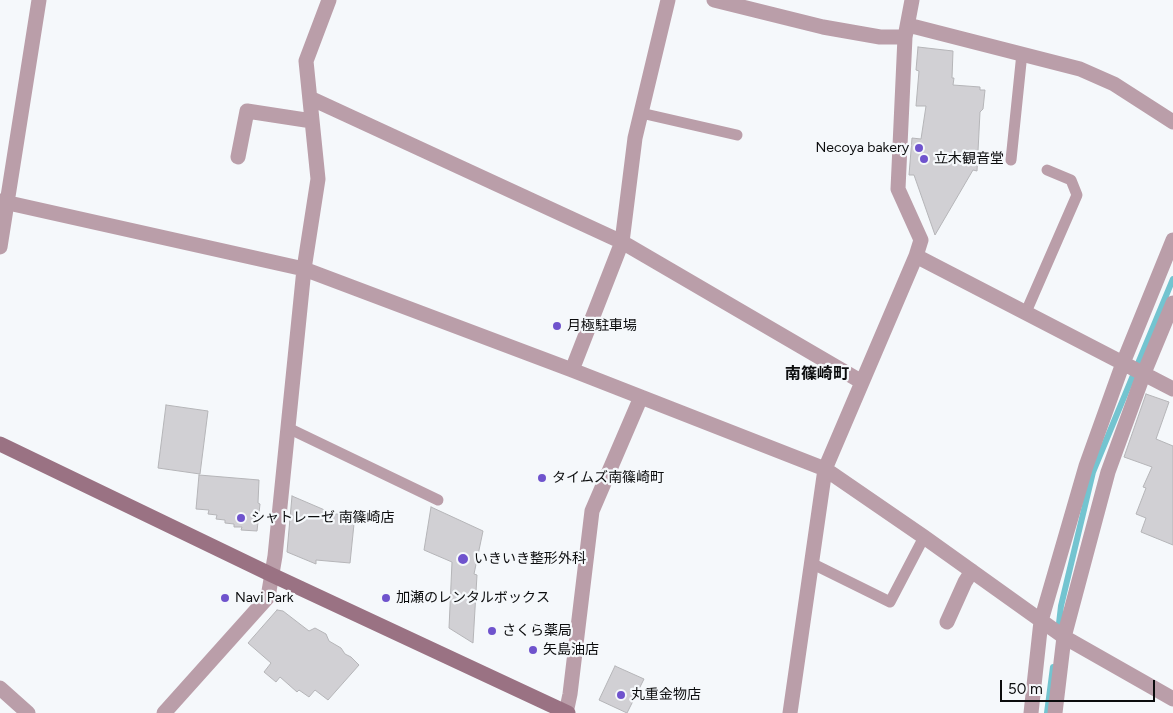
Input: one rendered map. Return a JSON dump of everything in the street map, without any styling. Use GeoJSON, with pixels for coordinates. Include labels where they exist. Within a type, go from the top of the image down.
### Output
{"type":"FeatureCollection","features":[{"type":"Feature","properties":{"kind":"street"},"geometry":{"type":"LineString","coordinates":[[0,247],[4,202],[39,0]]}},
{"type":"Feature","properties":{"kind":"street"},"geometry":{"type":"LineString","coordinates":[[164,713],[268,597],[272,575],[304,269],[318,179],[306,61],[329,0]]}},
{"type":"Feature","properties":{"kind":"street"},"geometry":{"type":"LineString","coordinates":[[572,370],[622,242],[635,138],[668,0]]}},
{"type":"Feature","properties":{"kind":"street"},"geometry":{"type":"LineString","coordinates":[[714,0],[823,27],[880,37],[906,31],[1022,54],[1080,69],[1114,84],[1173,122]]}},
{"type":"Feature","properties":{"kind":"street"},"geometry":{"type":"LineString","coordinates":[[790,713],[825,469],[916,256],[921,240],[898,189],[906,31],[912,0]]}},
{"type":"Feature","properties":{"kind":"street"},"geometry":{"type":"LineString","coordinates":[[310,98],[622,242],[862,382]]}},
{"type":"Feature","properties":{"kind":"street"},"geometry":{"type":"LineString","coordinates":[[238,158],[247,111],[312,121]]}},
{"type":"Feature","properties":{"kind":"street"},"geometry":{"type":"LineString","coordinates":[[4,202],[304,269],[572,370],[825,469],[1064,637],[1173,699]]}},
{"type":"Feature","properties":{"kind":"street"},"geometry":{"type":"LineString","coordinates":[[1030,713],[1041,621],[1086,466],[1123,363],[1173,240]]}},
{"type":"Feature","properties":{"kind":"street"},"geometry":{"type":"LineString","coordinates":[[916,256],[1173,389]]}},
{"type":"Feature","properties":{"kind":"street"},"geometry":{"type":"LineString","coordinates":[[1058,712],[1064,637],[1108,472],[1144,373],[1173,303]]}},
{"type":"Feature","properties":{"kind":"street"},"geometry":{"type":"LineString","coordinates":[[0,444],[272,575],[567,713],[592,511],[641,397]]}},
{"type":"Feature","properties":{"kind":"street"},"geometry":{"type":"LineString","coordinates":[[947,622],[972,571]]}},
{"type":"Feature","properties":{"kind":"street"},"geometry":{"type":"LineString","coordinates":[[0,688],[28,713]]}},
{"type":"Feature","properties":{"kind":"lane"},"geometry":{"type":"LineString","coordinates":[[1011,160],[1022,54]]}},
{"type":"Feature","properties":{"kind":"lane"},"geometry":{"type":"LineString","coordinates":[[641,113],[737,135]]}},
{"type":"Feature","properties":{"kind":"lane"},"geometry":{"type":"LineString","coordinates":[[1026,312],[1077,194],[1072,180],[1047,170]]}},
{"type":"Feature","properties":{"kind":"lane"},"geometry":{"type":"LineString","coordinates":[[288,428],[438,500]]}},
{"type":"Feature","properties":{"kind":"lane"},"geometry":{"type":"LineString","coordinates":[[812,563],[890,602],[924,537]]}},
{"type":"Feature","properties":{"kind":"building"},"geometry":{"type":"Polygon","coordinates":[[[918,47],[953,51],[953,85],[980,87],[980,90],[985,90],[983,109],[980,112],[977,171],[973,170],[935,235],[914,175],[909,175],[912,138],[921,139],[926,106],[916,106],[919,71],[916,70],[918,47]]]}},
{"type":"Feature","properties":{"kind":"building"},"geometry":{"type":"Polygon","coordinates":[[[1146,394],[1169,402],[1156,439],[1173,446],[1173,545],[1141,532],[1146,518],[1136,514],[1146,488],[1143,487],[1152,467],[1124,457],[1146,394]]]}},
{"type":"Feature","properties":{"kind":"building"},"geometry":{"type":"Polygon","coordinates":[[[166,405],[208,411],[200,474],[158,468],[166,405]]]}},
{"type":"Feature","properties":{"kind":"building"},"geometry":{"type":"Polygon","coordinates":[[[199,475],[259,480],[258,503],[260,504],[257,531],[241,530],[242,527],[234,527],[234,524],[225,523],[225,520],[216,519],[217,515],[208,514],[209,510],[196,509],[199,475]]]}},
{"type":"Feature","properties":{"kind":"building"},"geometry":{"type":"Polygon","coordinates":[[[292,496],[334,514],[339,514],[354,524],[350,563],[316,560],[316,564],[287,552],[292,496]]]}},
{"type":"Feature","properties":{"kind":"building"},"geometry":{"type":"Polygon","coordinates":[[[431,507],[483,531],[474,574],[477,575],[473,643],[449,628],[452,562],[424,550],[431,507]]]}},
{"type":"Feature","properties":{"kind":"building"},"geometry":{"type":"Polygon","coordinates":[[[277,610],[283,611],[309,631],[315,628],[326,634],[329,641],[341,648],[345,654],[359,665],[328,700],[315,690],[309,697],[299,690],[297,692],[280,677],[276,682],[264,672],[271,663],[248,643],[277,610]]]}},
{"type":"Feature","properties":{"kind":"building"},"geometry":{"type":"Polygon","coordinates":[[[615,666],[644,679],[627,713],[599,700],[615,666]]]}},
{"type":"Feature","properties":{"kind":"waterway"},"geometry":{"type":"LineString","coordinates":[[1058,632],[1061,606],[1093,472],[1173,279]]}},
{"type":"Feature","properties":{"kind":"waterway"},"geometry":{"type":"LineString","coordinates":[[1047,713],[1053,667]]}},
{"type":"Feature","properties":{"kind":"place","name":"Necoya bakery"},"geometry":{"type":"Point","coordinates":[919,148]}},
{"type":"Feature","properties":{"kind":"place","name":"立木観音堂"},"geometry":{"type":"Point","coordinates":[924,159]}},
{"type":"Feature","properties":{"kind":"place","name":"月極駐車場"},"geometry":{"type":"Point","coordinates":[557,326]}},
{"type":"Feature","properties":{"kind":"place","name":"タイムズ南篠崎町"},"geometry":{"type":"Point","coordinates":[542,478]}},
{"type":"Feature","properties":{"kind":"place","name":"シャトレーゼ 南篠崎店"},"geometry":{"type":"Point","coordinates":[241,518]}},
{"type":"Feature","properties":{"kind":"place","name":"いきいき整形外科"},"geometry":{"type":"Point","coordinates":[463,559]}},
{"type":"Feature","properties":{"kind":"place","name":"Navi Park"},"geometry":{"type":"Point","coordinates":[225,598]}},
{"type":"Feature","properties":{"kind":"place","name":"加瀬のレンタルボックス"},"geometry":{"type":"Point","coordinates":[386,598]}},
{"type":"Feature","properties":{"kind":"place","name":"さくら薬局"},"geometry":{"type":"Point","coordinates":[492,631]}},
{"type":"Feature","properties":{"kind":"place","name":"矢島油店"},"geometry":{"type":"Point","coordinates":[533,650]}},
{"type":"Feature","properties":{"kind":"place","name":"丸重金物店"},"geometry":{"type":"Point","coordinates":[621,695]}},
{"type":"Feature","properties":{"kind":"district","name":"南篠崎町"},"geometry":{"type":"Point","coordinates":[817,374]}}]}
